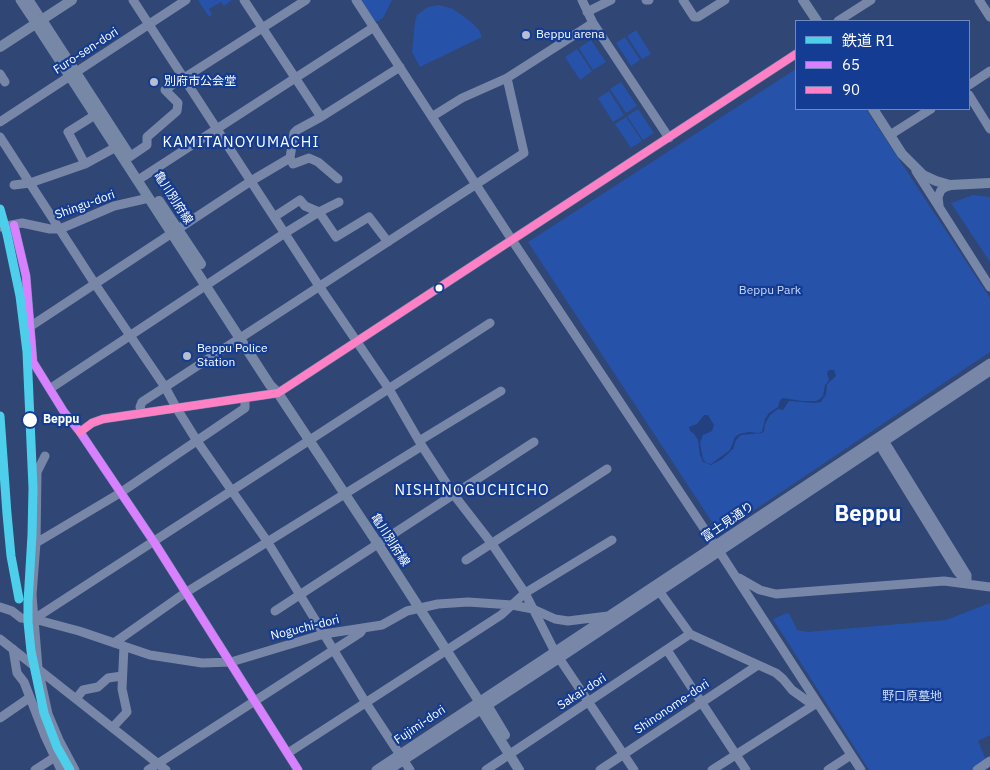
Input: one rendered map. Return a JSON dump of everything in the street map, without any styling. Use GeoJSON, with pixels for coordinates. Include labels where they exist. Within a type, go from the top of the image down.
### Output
{"type":"FeatureCollection","features":[{"type":"Feature","properties":{"kind":"main road"},"geometry":{"type":"LineString","coordinates":[[0,47],[72,0]]}},
{"type":"Feature","properties":{"kind":"main road"},"geometry":{"type":"LineString","coordinates":[[803,0],[816,20]]}},
{"type":"Feature","properties":{"kind":"main road","name":"亀川別府線"},"geometry":{"type":"LineString","coordinates":[[39,22],[243,336],[270,385],[278,393],[310,440],[512,753],[527,770]]}},
{"type":"Feature","properties":{"kind":"main road","name":"亀川別府線"},"geometry":{"type":"LineString","coordinates":[[73,74],[95,115],[116,147],[128,158]]}},
{"type":"Feature","properties":{"kind":"main road"},"geometry":{"type":"LineString","coordinates":[[874,110],[902,154],[913,167],[933,180],[956,185],[990,183]]}},
{"type":"Feature","properties":{"kind":"main road","name":"亀川別府線"},"geometry":{"type":"LineString","coordinates":[[141,178],[149,198],[175,231]]}},
{"type":"Feature","properties":{"kind":"main road","name":"亀川別府線"},"geometry":{"type":"LineString","coordinates":[[512,753],[519,770]]}},
{"type":"Feature","properties":{"kind":"street"},"geometry":{"type":"LineString","coordinates":[[20,0],[39,22]]}},
{"type":"Feature","properties":{"kind":"street"},"geometry":{"type":"LineString","coordinates":[[29,0],[39,22]]}},
{"type":"Feature","properties":{"kind":"street"},"geometry":{"type":"LineString","coordinates":[[133,0],[318,286],[388,389],[454,495],[492,544],[525,593],[558,655],[634,770]]}},
{"type":"Feature","properties":{"kind":"street","name":"Furo-sen-dori"},"geometry":{"type":"LineString","coordinates":[[0,122],[186,0]]}},
{"type":"Feature","properties":{"kind":"street"},"geometry":{"type":"LineString","coordinates":[[244,0],[321,117]]}},
{"type":"Feature","properties":{"kind":"street"},"geometry":{"type":"LineString","coordinates":[[128,158],[147,146],[147,137],[177,111],[178,103],[165,90],[306,0]]}},
{"type":"Feature","properties":{"kind":"street"},"geometry":{"type":"LineString","coordinates":[[356,0],[512,240],[718,548],[815,704],[861,770]]}},
{"type":"Feature","properties":{"kind":"street"},"geometry":{"type":"LineString","coordinates":[[582,0],[593,23],[669,138]]}},
{"type":"Feature","properties":{"kind":"street"},"geometry":{"type":"LineString","coordinates":[[587,12],[612,0]]}},
{"type":"Feature","properties":{"kind":"street"},"geometry":{"type":"LineString","coordinates":[[683,0],[694,18],[725,0]]}},
{"type":"Feature","properties":{"kind":"street"},"geometry":{"type":"LineString","coordinates":[[840,20],[871,0]]}},
{"type":"Feature","properties":{"kind":"street"},"geometry":{"type":"LineString","coordinates":[[979,0],[990,17]]}},
{"type":"Feature","properties":{"kind":"street"},"geometry":{"type":"LineString","coordinates":[[433,116],[462,98],[507,78],[593,23]]}},
{"type":"Feature","properties":{"kind":"street"},"geometry":{"type":"LineString","coordinates":[[141,178],[374,27]]}},
{"type":"Feature","properties":{"kind":"street"},"geometry":{"type":"LineString","coordinates":[[80,432],[92,423],[103,419],[278,393],[795,55]]}},
{"type":"Feature","properties":{"kind":"street"},"geometry":{"type":"LineString","coordinates":[[338,179],[318,162],[309,158],[293,164],[290,158],[294,133],[400,67]]}},
{"type":"Feature","properties":{"kind":"street"},"geometry":{"type":"LineString","coordinates":[[970,84],[990,71]]}},
{"type":"Feature","properties":{"kind":"street"},"geometry":{"type":"LineString","coordinates":[[142,413],[140,407],[142,402],[524,153],[507,78]]}},
{"type":"Feature","properties":{"kind":"street"},"geometry":{"type":"LineString","coordinates":[[970,97],[990,129]]}},
{"type":"Feature","properties":{"kind":"street"},"geometry":{"type":"LineString","coordinates":[[890,135],[929,110]]}},
{"type":"Feature","properties":{"kind":"street"},"geometry":{"type":"LineString","coordinates":[[85,164],[68,132],[95,115]]}},
{"type":"Feature","properties":{"kind":"street"},"geometry":{"type":"LineString","coordinates":[[0,137],[95,284],[165,387],[176,409],[197,441],[267,541],[366,703],[410,770]]}},
{"type":"Feature","properties":{"kind":"street"},"geometry":{"type":"LineString","coordinates":[[14,185],[30,183],[85,164],[116,147]]}},
{"type":"Feature","properties":{"kind":"street"},"geometry":{"type":"LineString","coordinates":[[31,326],[290,158]]}},
{"type":"Feature","properties":{"kind":"street"},"geometry":{"type":"LineString","coordinates":[[913,167],[990,287]]}},
{"type":"Feature","properties":{"kind":"street"},"geometry":{"type":"LineString","coordinates":[[939,208],[938,197],[941,190],[946,186],[956,185]]}},
{"type":"Feature","properties":{"kind":"street","name":"Shingu-dori"},"geometry":{"type":"LineString","coordinates":[[0,227],[22,223],[50,229],[60,229],[114,206],[149,198]]}},
{"type":"Feature","properties":{"kind":"street"},"geometry":{"type":"LineString","coordinates":[[274,217],[300,200],[305,206],[319,212],[336,237],[369,217],[388,242]]}},
{"type":"Feature","properties":{"kind":"street"},"geometry":{"type":"LineString","coordinates":[[50,388],[285,233],[339,202]]}},
{"type":"Feature","properties":{"kind":"street"},"geometry":{"type":"LineString","coordinates":[[14,225],[26,276],[33,362],[64,412],[80,432],[154,542],[298,770]]}},
{"type":"Feature","properties":{"kind":"street"},"geometry":{"type":"LineString","coordinates":[[34,619],[490,323]]}},
{"type":"Feature","properties":{"kind":"street"},"geometry":{"type":"LineString","coordinates":[[880,441],[990,363]]}},
{"type":"Feature","properties":{"kind":"street"},"geometry":{"type":"LineString","coordinates":[[558,655],[609,616],[657,588],[990,371]]}},
{"type":"Feature","properties":{"kind":"street"},"geometry":{"type":"LineString","coordinates":[[114,643],[267,541],[501,391]]}},
{"type":"Feature","properties":{"kind":"street"},"geometry":{"type":"LineString","coordinates":[[36,543],[120,493],[245,408],[245,399]]}},
{"type":"Feature","properties":{"kind":"street"},"geometry":{"type":"LineString","coordinates":[[880,441],[953,565],[967,583]]}},
{"type":"Feature","properties":{"kind":"street"},"geometry":{"type":"LineString","coordinates":[[880,441],[967,575],[967,583]]}},
{"type":"Feature","properties":{"kind":"street"},"geometry":{"type":"LineString","coordinates":[[275,611],[534,442]]}},
{"type":"Feature","properties":{"kind":"street"},"geometry":{"type":"LineString","coordinates":[[45,456],[37,472],[36,543],[32,595],[38,668],[48,714],[75,770]]}},
{"type":"Feature","properties":{"kind":"street"},"geometry":{"type":"LineString","coordinates":[[466,560],[607,469]]}},
{"type":"Feature","properties":{"kind":"street"},"geometry":{"type":"LineString","coordinates":[[288,754],[501,615],[525,593],[612,540]]}},
{"type":"Feature","properties":{"kind":"street"},"geometry":{"type":"LineString","coordinates":[[944,581],[951,576],[954,570],[953,565]]}},
{"type":"Feature","properties":{"kind":"street"},"geometry":{"type":"LineString","coordinates":[[735,575],[750,586],[764,592],[776,594],[944,581],[990,587]]}},
{"type":"Feature","properties":{"kind":"street"},"geometry":{"type":"LineString","coordinates":[[482,705],[558,655],[620,618],[657,588]]}},
{"type":"Feature","properties":{"kind":"street"},"geometry":{"type":"LineString","coordinates":[[657,588],[690,634],[776,673],[792,690],[815,704]]}},
{"type":"Feature","properties":{"kind":"street","name":"Noguchi-dori"},"geometry":{"type":"LineString","coordinates":[[0,607],[12,611],[21,618],[34,619],[79,631],[150,655],[202,662],[231,662],[324,634],[382,625],[407,610],[438,604],[468,602],[512,605],[533,609],[555,619],[568,621],[609,616],[620,618]]}},
{"type":"Feature","properties":{"kind":"street"},"geometry":{"type":"LineString","coordinates":[[148,770],[360,633],[363,629]]}},
{"type":"Feature","properties":{"kind":"street","name":"Sakai-dori"},"geometry":{"type":"LineString","coordinates":[[486,770],[690,634]]}},
{"type":"Feature","properties":{"kind":"street"},"geometry":{"type":"LineString","coordinates":[[1,641],[38,668],[166,770]]}},
{"type":"Feature","properties":{"kind":"street"},"geometry":{"type":"LineString","coordinates":[[113,727],[127,712],[122,689],[124,646]]}},
{"type":"Feature","properties":{"kind":"street"},"geometry":{"type":"LineString","coordinates":[[13,649],[17,673],[24,682],[62,770]]}},
{"type":"Feature","properties":{"kind":"street"},"geometry":{"type":"LineString","coordinates":[[667,650],[746,770]]}},
{"type":"Feature","properties":{"kind":"street","name":"Shinonome-dori"},"geometry":{"type":"LineString","coordinates":[[600,770],[758,665]]}},
{"type":"Feature","properties":{"kind":"street"},"geometry":{"type":"LineString","coordinates":[[76,699],[83,690],[98,687],[108,678],[122,676]]}},
{"type":"Feature","properties":{"kind":"street"},"geometry":{"type":"LineString","coordinates":[[0,718],[30,698]]}},
{"type":"Feature","properties":{"kind":"street"},"geometry":{"type":"LineString","coordinates":[[712,770],[815,704]]}},
{"type":"Feature","properties":{"kind":"street","name":"Fujimi-dori"},"geometry":{"type":"LineString","coordinates":[[376,770],[462,722],[482,705]]}},
{"type":"Feature","properties":{"kind":"street","name":"Fujimi-dori"},"geometry":{"type":"LineString","coordinates":[[389,770],[402,757],[482,705]]}},
{"type":"Feature","properties":{"kind":"street"},"geometry":{"type":"LineString","coordinates":[[828,770],[851,755]]}},
{"type":"Feature","properties":{"kind":"street"},"geometry":{"type":"LineString","coordinates":[[35,770],[55,757]]}},
{"type":"Feature","properties":{"kind":"street"},"geometry":{"type":"LineString","coordinates":[[976,770],[989,764]]}},
{"type":"Feature","properties":{"kind":"green space"},"geometry":{"type":"Polygon","coordinates":[[[198,0],[232,0],[224,6],[221,2],[209,9],[212,14],[209,17],[198,0]]]}},
{"type":"Feature","properties":{"kind":"green space"},"geometry":{"type":"Polygon","coordinates":[[[361,0],[392,0],[383,18],[376,22],[361,0]]]}},
{"type":"Feature","properties":{"kind":"green space"},"geometry":{"type":"Polygon","coordinates":[[[439,5],[453,9],[470,21],[479,30],[482,37],[420,67],[412,52],[417,15],[428,7],[439,5]]]}},
{"type":"Feature","properties":{"kind":"green space"},"geometry":{"type":"Polygon","coordinates":[[[636,30],[651,54],[642,59],[627,36],[636,30]]]}},
{"type":"Feature","properties":{"kind":"green space"},"geometry":{"type":"Polygon","coordinates":[[[625,37],[640,60],[631,66],[616,43],[625,37]]]}},
{"type":"Feature","properties":{"kind":"green space"},"geometry":{"type":"Polygon","coordinates":[[[591,40],[606,62],[593,70],[579,48],[591,40]]]}},
{"type":"Feature","properties":{"kind":"green space"},"geometry":{"type":"Polygon","coordinates":[[[577,49],[592,71],[580,80],[565,57],[577,49]]]}},
{"type":"Feature","properties":{"kind":"green space","name":"Beppu Park"},"geometry":{"type":"Polygon","coordinates":[[[795,70],[795,110],[867,110],[990,298],[990,352],[726,529],[716,528],[528,242],[795,70]]]}},
{"type":"Feature","properties":{"kind":"green space"},"geometry":{"type":"Polygon","coordinates":[[[621,82],[637,106],[626,113],[610,89],[621,82]]]}},
{"type":"Feature","properties":{"kind":"green space"},"geometry":{"type":"Polygon","coordinates":[[[609,91],[624,115],[613,122],[598,98],[609,91]]]}},
{"type":"Feature","properties":{"kind":"green space"},"geometry":{"type":"Polygon","coordinates":[[[638,109],[654,133],[643,140],[627,116],[638,109]]]}},
{"type":"Feature","properties":{"kind":"green space"},"geometry":{"type":"Polygon","coordinates":[[[626,117],[642,141],[631,148],[615,124],[626,117]]]}},
{"type":"Feature","properties":{"kind":"green space"},"geometry":{"type":"Polygon","coordinates":[[[973,195],[990,197],[990,262],[951,203],[973,195]]]}},
{"type":"Feature","properties":{"kind":"green space","name":"野口原墓地"},"geometry":{"type":"Polygon","coordinates":[[[990,603],[990,735],[978,741],[986,760],[984,764],[972,770],[869,770],[773,619],[787,613],[790,615],[797,630],[807,632],[946,620],[990,603]]]}},
{"type":"Feature","properties":{"kind":"shaded area"},"geometry":{"type":"Polygon","coordinates":[[[829,370],[834,370],[836,376],[827,384],[826,394],[821,402],[789,401],[783,410],[778,409],[770,415],[762,433],[741,435],[736,440],[733,449],[722,459],[711,465],[703,462],[698,440],[689,427],[697,424],[704,415],[708,415],[714,425],[712,431],[703,435],[700,443],[703,459],[706,463],[711,464],[730,450],[735,437],[739,434],[762,432],[765,419],[769,413],[778,407],[780,400],[783,398],[802,401],[816,401],[820,399],[823,396],[825,385],[829,380],[827,373],[829,370]]]}},
{"type":"Feature","properties":{"kind":"rail line","name":"R1"},"geometry":{"type":"LineString","coordinates":[[0,209],[20,296],[27,352],[33,488],[28,602],[31,651],[44,713],[57,747],[70,770]]}},
{"type":"Feature","properties":{"kind":"rail line","name":"R1"},"geometry":{"type":"LineString","coordinates":[[0,416],[11,556],[19,599]]}},
{"type":"Feature","properties":{"kind":"transit line","name":"90"},"geometry":{"type":"LineString","coordinates":[[80,432],[92,423],[103,419],[278,393],[795,55]]}},
{"type":"Feature","properties":{"kind":"transit line","name":"65"},"geometry":{"type":"LineString","coordinates":[[14,225],[26,276],[33,362],[64,412],[80,432],[154,542],[298,770]]}},
{"type":"Feature","properties":{"kind":"place","name":"Beppu arena"},"geometry":{"type":"Point","coordinates":[526,35]}},
{"type":"Feature","properties":{"kind":"place","name":"別府市公会堂"},"geometry":{"type":"Point","coordinates":[154,82]}},
{"type":"Feature","properties":{"kind":"place","name":"Beppu Police Station"},"geometry":{"type":"Point","coordinates":[187,356]}},
{"type":"Feature","properties":{"kind":"place","name":"Beppu"},"geometry":{"type":"Point","coordinates":[30,420]}},
{"type":"Feature","properties":{"kind":"district","name":"KAMITANOYUMACHI"},"geometry":{"type":"Point","coordinates":[241,143]}},
{"type":"Feature","properties":{"kind":"district","name":"NISHINOGUCHICHO"},"geometry":{"type":"Point","coordinates":[472,491]}},
{"type":"Feature","properties":{"kind":"district","name":"Beppu"},"geometry":{"type":"Point","coordinates":[868,515]}}]}
